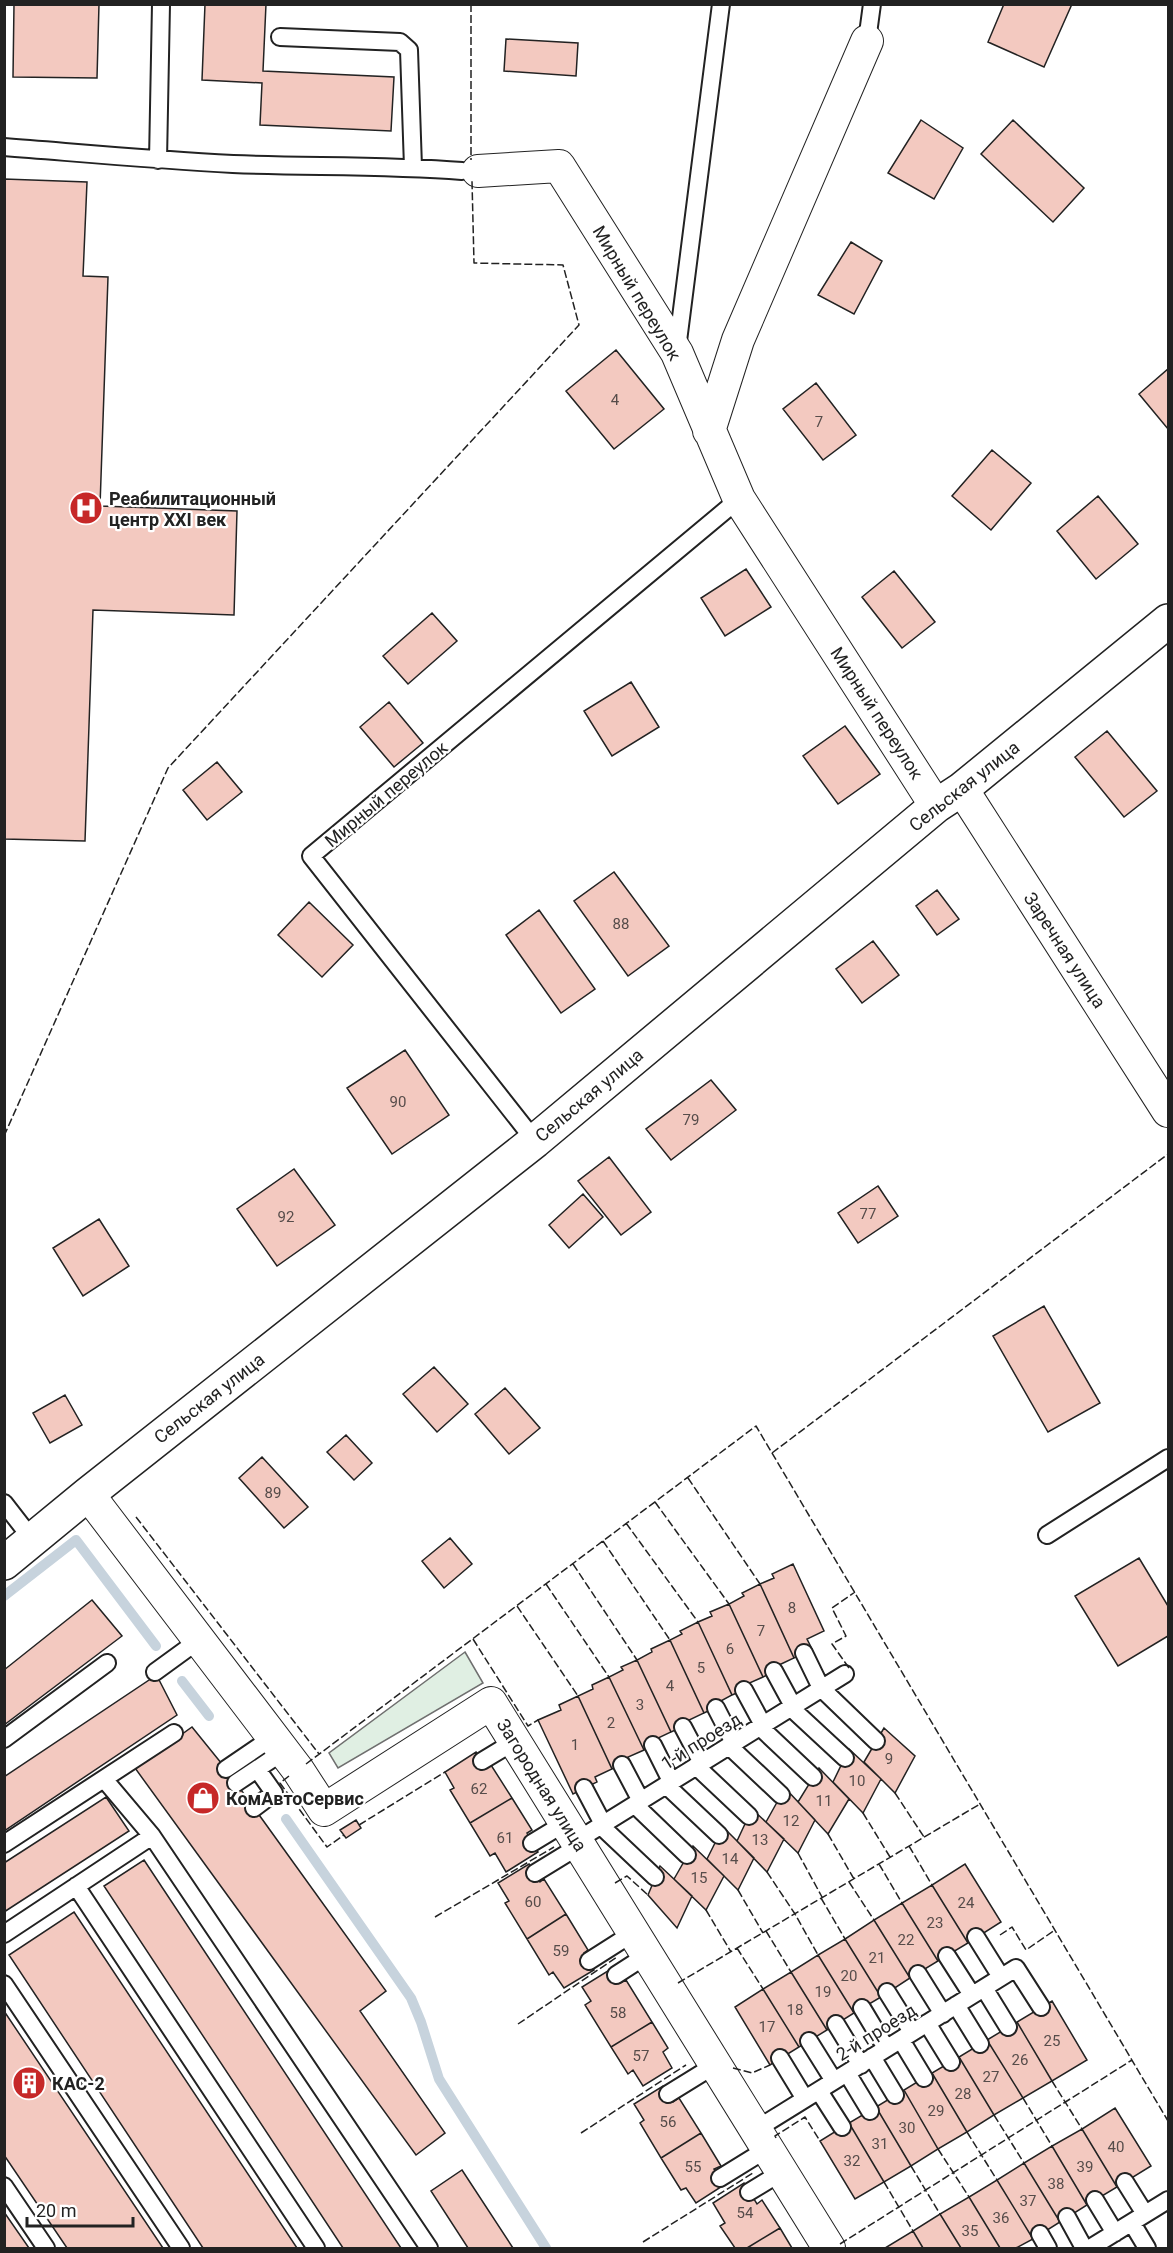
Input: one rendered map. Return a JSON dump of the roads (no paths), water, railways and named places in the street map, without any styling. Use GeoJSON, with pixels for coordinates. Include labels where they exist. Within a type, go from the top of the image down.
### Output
{"type":"FeatureCollection","features":[{"type":"Feature","properties":{"kind":"street"},"geometry":{"type":"LineString","coordinates":[[709,431],[738,340],[867,41]]}},
{"type":"Feature","properties":{"kind":"street","name":"Мирный переулок"},"geometry":{"type":"LineString","coordinates":[[470,171],[559,166],[677,353],[740,499],[949,797]]}},
{"type":"Feature","properties":{"kind":"street","name":"Сельская улица"},"geometry":{"type":"LineString","coordinates":[[4,1563],[535,1141],[949,797],[1168,621]]}},
{"type":"Feature","properties":{"kind":"street","name":"Заречная улица"},"geometry":{"type":"LineString","coordinates":[[949,797],[1168,1112]]}},
{"type":"Feature","properties":{"kind":"street","name":"Загородная улица"},"geometry":{"type":"LineString","coordinates":[[88,1494],[278,1744],[324,1810],[491,1703],[514,1741],[585,1832],[640,1944],[829,2248]]}},
{"type":"Feature","properties":{"kind":"lane"},"geometry":{"type":"LineString","coordinates":[[158,160],[161,4]]}},
{"type":"Feature","properties":{"kind":"lane"},"geometry":{"type":"LineString","coordinates":[[677,353],[721,4]]}},
{"type":"Feature","properties":{"kind":"lane"},"geometry":{"type":"LineString","coordinates":[[867,41],[872,4]]}},
{"type":"Feature","properties":{"kind":"lane"},"geometry":{"type":"LineString","coordinates":[[280,37],[400,42],[409,50],[413,167]]}},
{"type":"Feature","properties":{"kind":"lane"},"geometry":{"type":"LineString","coordinates":[[4,147],[158,160],[236,164],[413,167],[470,171]]}},
{"type":"Feature","properties":{"kind":"lane","name":"Мирный переулок"},"geometry":{"type":"LineString","coordinates":[[535,1141],[310,856],[740,499]]}},
{"type":"Feature","properties":{"kind":"lane"},"geometry":{"type":"LineString","coordinates":[[1047,1535],[1168,1458]]}},
{"type":"Feature","properties":{"kind":"lane"},"geometry":{"type":"LineString","coordinates":[[4,1503],[32,1539]]}},
{"type":"Feature","properties":{"kind":"lane"},"geometry":{"type":"LineString","coordinates":[[155,1672],[199,1640]]}},
{"type":"Feature","properties":{"kind":"lane"},"geometry":{"type":"LineString","coordinates":[[804,1653],[821,1688],[876,1741]]}},
{"type":"Feature","properties":{"kind":"lane"},"geometry":{"type":"LineString","coordinates":[[4,1739],[107,1663]]}},
{"type":"Feature","properties":{"kind":"lane"},"geometry":{"type":"LineString","coordinates":[[774,1671],[792,1707],[845,1758]]}},
{"type":"Feature","properties":{"kind":"lane","name":"1-й проезд"},"geometry":{"type":"LineString","coordinates":[[585,1832],[638,1803],[845,1674]]}},
{"type":"Feature","properties":{"kind":"lane"},"geometry":{"type":"LineString","coordinates":[[744,1690],[761,1726],[813,1777]]}},
{"type":"Feature","properties":{"kind":"lane"},"geometry":{"type":"LineString","coordinates":[[716,1708],[732,1744],[781,1795]]}},
{"type":"Feature","properties":{"kind":"lane"},"geometry":{"type":"LineString","coordinates":[[683,1727],[699,1764],[749,1816]]}},
{"type":"Feature","properties":{"kind":"lane"},"geometry":{"type":"LineString","coordinates":[[4,1844],[174,1733]]}},
{"type":"Feature","properties":{"kind":"lane"},"geometry":{"type":"LineString","coordinates":[[482,1761],[514,1741]]}},
{"type":"Feature","properties":{"kind":"lane"},"geometry":{"type":"LineString","coordinates":[[226,1769],[278,1744]]}},
{"type":"Feature","properties":{"kind":"lane"},"geometry":{"type":"LineString","coordinates":[[236,1783],[258,1769],[278,1744]]}},
{"type":"Feature","properties":{"kind":"lane"},"geometry":{"type":"LineString","coordinates":[[653,1745],[669,1783],[719,1835]]}},
{"type":"Feature","properties":{"kind":"lane"},"geometry":{"type":"LineString","coordinates":[[622,1764],[638,1803],[687,1855]]}},
{"type":"Feature","properties":{"kind":"lane"},"geometry":{"type":"LineString","coordinates":[[254,1808],[274,1792],[258,1769]]}},
{"type":"Feature","properties":{"kind":"lane"},"geometry":{"type":"LineString","coordinates":[[104,1779],[152,1836],[429,2248]]}},
{"type":"Feature","properties":{"kind":"lane"},"geometry":{"type":"LineString","coordinates":[[584,1788],[585,1832]]}},
{"type":"Feature","properties":{"kind":"lane"},"geometry":{"type":"LineString","coordinates":[[535,1874],[585,1832]]}},
{"type":"Feature","properties":{"kind":"lane"},"geometry":{"type":"LineString","coordinates":[[532,1843],[585,1832],[655,1877]]}},
{"type":"Feature","properties":{"kind":"lane"},"geometry":{"type":"LineString","coordinates":[[4,1934],[152,1836]]}},
{"type":"Feature","properties":{"kind":"lane"},"geometry":{"type":"LineString","coordinates":[[76,1886],[316,2248]]}},
{"type":"Feature","properties":{"kind":"lane"},"geometry":{"type":"LineString","coordinates":[[976,1937],[1001,1977]]}},
{"type":"Feature","properties":{"kind":"lane"},"geometry":{"type":"LineString","coordinates":[[589,1961],[640,1944]]}},
{"type":"Feature","properties":{"kind":"lane"},"geometry":{"type":"LineString","coordinates":[[616,1975],[640,1944]]}},
{"type":"Feature","properties":{"kind":"lane"},"geometry":{"type":"LineString","coordinates":[[947,1956],[1008,2027]]}},
{"type":"Feature","properties":{"kind":"lane","name":"2-й проезд"},"geometry":{"type":"LineString","coordinates":[[768,2150],[812,2095],[1016,1968],[1041,2007]]}},
{"type":"Feature","properties":{"kind":"lane"},"geometry":{"type":"LineString","coordinates":[[918,1974],[980,2044]]}},
{"type":"Feature","properties":{"kind":"lane"},"geometry":{"type":"LineString","coordinates":[[4,1984],[181,2248]]}},
{"type":"Feature","properties":{"kind":"lane"},"geometry":{"type":"LineString","coordinates":[[870,2110],[873,2057],[887,1992]]}},
{"type":"Feature","properties":{"kind":"lane"},"geometry":{"type":"LineString","coordinates":[[862,2008],[873,2057],[895,2095]]}},
{"type":"Feature","properties":{"kind":"lane"},"geometry":{"type":"LineString","coordinates":[[927,2023],[951,2062]]}},
{"type":"Feature","properties":{"kind":"lane"},"geometry":{"type":"LineString","coordinates":[[836,2024],[873,2057]]}},
{"type":"Feature","properties":{"kind":"lane"},"geometry":{"type":"LineString","coordinates":[[809,2041],[873,2057],[924,2078]]}},
{"type":"Feature","properties":{"kind":"lane"},"geometry":{"type":"LineString","coordinates":[[780,2058],[842,2127]]}},
{"type":"Feature","properties":{"kind":"lane"},"geometry":{"type":"LineString","coordinates":[[668,2094],[715,2065]]}},
{"type":"Feature","properties":{"kind":"lane"},"geometry":{"type":"LineString","coordinates":[[720,2178],[768,2150]]}},
{"type":"Feature","properties":{"kind":"lane"},"geometry":{"type":"LineString","coordinates":[[749,2192],[768,2150]]}},
{"type":"Feature","properties":{"kind":"lane"},"geometry":{"type":"LineString","coordinates":[[1125,2182],[1147,2248]]}},
{"type":"Feature","properties":{"kind":"lane"},"geometry":{"type":"LineString","coordinates":[[4,2186],[46,2248]]}},
{"type":"Feature","properties":{"kind":"lane"},"geometry":{"type":"LineString","coordinates":[[1095,2200],[1115,2233]]}},
{"type":"Feature","properties":{"kind":"lane"},"geometry":{"type":"LineString","coordinates":[[1067,2217],[1094,2247],[1138,2218],[1167,2205]]}},
{"type":"Feature","properties":{"kind":"waterway"},"geometry":{"type":"LineString","coordinates":[[4,1596],[76,1540],[156,1646]]}},
{"type":"Feature","properties":{"kind":"waterway"},"geometry":{"type":"LineString","coordinates":[[182,1681],[209,1716]]}},
{"type":"Feature","properties":{"kind":"waterway"},"geometry":{"type":"LineString","coordinates":[[286,1819],[411,1998],[439,2079],[546,2248]]}},
{"type":"Feature","properties":{"kind":"place","name":"Реабилитационный центр ХХI век"},"geometry":{"type":"Point","coordinates":[86,508]}},
{"type":"Feature","properties":{"kind":"place","name":"КомАвтоСервис"},"geometry":{"type":"Point","coordinates":[203,1798]}},
{"type":"Feature","properties":{"kind":"place","name":"КАС-2"},"geometry":{"type":"Point","coordinates":[29,2083]}}]}
